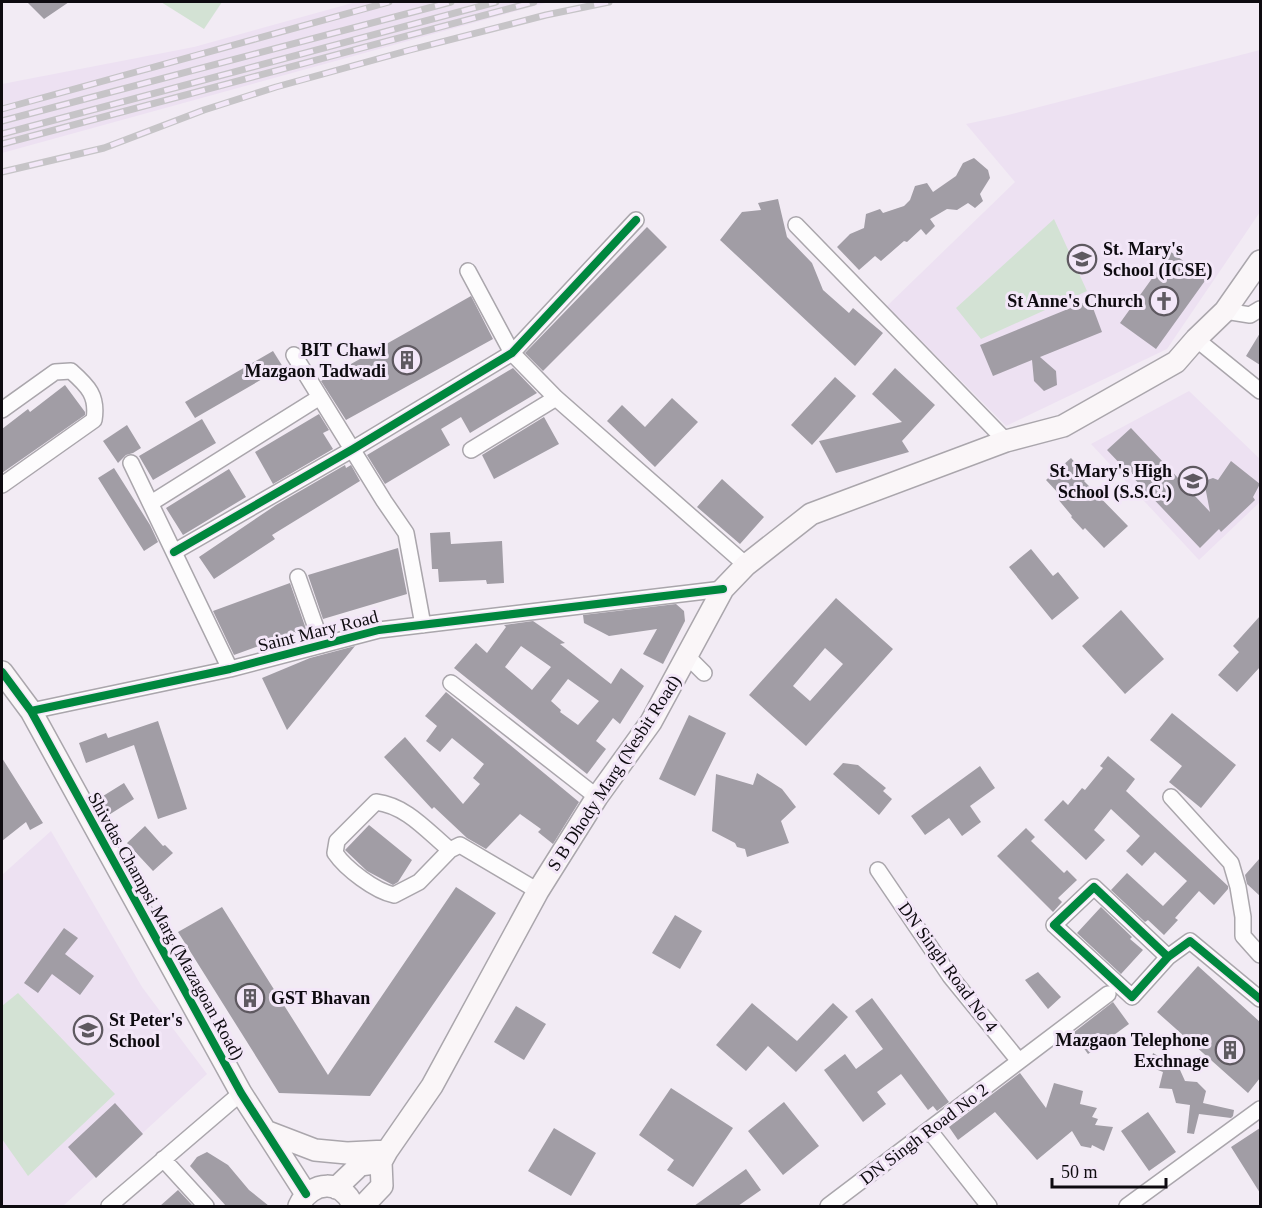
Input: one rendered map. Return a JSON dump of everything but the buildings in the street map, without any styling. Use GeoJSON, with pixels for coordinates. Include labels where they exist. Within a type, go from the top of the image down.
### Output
{"type":"FeatureCollection","features":[{"type":"Feature","properties":{"kind":"main road","name":"S B Dhody Marg (Nesbit Road)"},"geometry":{"type":"LineString","coordinates":[[384,1156],[432,1086],[538,891],[597,797],[651,722],[723,589],[746,565],[812,514],[1006,441],[1063,426],[1176,362],[1196,339],[1226,311],[1260,261]]}},
{"type":"Feature","properties":{"kind":"main road","name":"Shivdas Champsi Marg (Mazagoan Road)"},"geometry":{"type":"LineString","coordinates":[[2,672],[31,711],[240,1093],[268,1132],[302,1200]]}},
{"type":"Feature","properties":{"kind":"main road"},"geometry":{"type":"LineString","coordinates":[[268,1132],[315,1150],[384,1156]]}},
{"type":"Feature","properties":{"kind":"main road"},"geometry":{"type":"LineString","coordinates":[[336,1188],[360,1165],[384,1156]]}},
{"type":"Feature","properties":{"kind":"main road"},"geometry":{"type":"LineString","coordinates":[[363,1206],[382,1186],[384,1156]]}},
{"type":"Feature","properties":{"kind":"main road"},"geometry":{"type":"LineString","coordinates":[[302,1200],[317,1187],[327,1186],[345,1193],[353,1206]]}},
{"type":"Feature","properties":{"kind":"street"},"geometry":{"type":"LineString","coordinates":[[174,552],[353,449],[512,353],[636,220]]}},
{"type":"Feature","properties":{"kind":"street"},"geometry":{"type":"LineString","coordinates":[[796,225],[1006,441]]}},
{"type":"Feature","properties":{"kind":"street"},"geometry":{"type":"LineString","coordinates":[[468,272],[512,353],[556,398],[746,565]]}},
{"type":"Feature","properties":{"kind":"street"},"geometry":{"type":"LineString","coordinates":[[1226,311],[1250,315],[1260,309]]}},
{"type":"Feature","properties":{"kind":"street"},"geometry":{"type":"LineString","coordinates":[[1196,339],[1260,390]]}},
{"type":"Feature","properties":{"kind":"street"},"geometry":{"type":"LineString","coordinates":[[294,355],[406,533],[423,625]]}},
{"type":"Feature","properties":{"kind":"street"},"geometry":{"type":"LineString","coordinates":[[2,410],[55,372],[71,371],[84,383],[95,400],[96,411],[94,420],[2,485]]}},
{"type":"Feature","properties":{"kind":"street"},"geometry":{"type":"LineString","coordinates":[[151,503],[320,397]]}},
{"type":"Feature","properties":{"kind":"street"},"geometry":{"type":"LineString","coordinates":[[471,450],[556,398]]}},
{"type":"Feature","properties":{"kind":"street"},"geometry":{"type":"LineString","coordinates":[[132,463],[230,669]]}},
{"type":"Feature","properties":{"kind":"street"},"geometry":{"type":"LineString","coordinates":[[298,577],[322,645]]}},
{"type":"Feature","properties":{"kind":"street","name":"Saint Mary Road"},"geometry":{"type":"LineString","coordinates":[[31,711],[230,669],[379,630],[723,589]]}},
{"type":"Feature","properties":{"kind":"street"},"geometry":{"type":"LineString","coordinates":[[688,657],[704,673]]}},
{"type":"Feature","properties":{"kind":"street"},"geometry":{"type":"LineString","coordinates":[[451,683],[597,797]]}},
{"type":"Feature","properties":{"kind":"street"},"geometry":{"type":"LineString","coordinates":[[1171,797],[1231,863],[1238,886],[1243,917],[1242,936],[1260,956]]}},
{"type":"Feature","properties":{"kind":"street"},"geometry":{"type":"LineString","coordinates":[[450,850],[403,809],[389,803],[376,802],[337,841],[335,853],[341,861],[382,893],[394,896],[419,882],[450,850],[460,845],[538,891]]}},
{"type":"Feature","properties":{"kind":"street","name":"DN Singh Road No 4"},"geometry":{"type":"LineString","coordinates":[[878,870],[950,976],[1020,1061]]}},
{"type":"Feature","properties":{"kind":"street"},"geometry":{"type":"LineString","coordinates":[[1168,957],[1094,887],[1054,925],[1132,997],[1168,957],[1190,941],[1260,999]]}},
{"type":"Feature","properties":{"kind":"street","name":"DN Singh Road No 2"},"geometry":{"type":"LineString","coordinates":[[828,1206],[1108,994]]}},
{"type":"Feature","properties":{"kind":"street"},"geometry":{"type":"LineString","coordinates":[[109,1206],[240,1093]]}},
{"type":"Feature","properties":{"kind":"street"},"geometry":{"type":"LineString","coordinates":[[1126,1206],[1260,1109]]}},
{"type":"Feature","properties":{"kind":"street"},"geometry":{"type":"LineString","coordinates":[[929,1130],[988,1206]]}},
{"type":"Feature","properties":{"kind":"street"},"geometry":{"type":"LineString","coordinates":[[163,1159],[206,1206]]}},
{"type":"Feature","properties":{"kind":"shaded area"},"geometry":{"type":"Polygon","coordinates":[[[356,2],[549,2],[2,153],[2,84],[194,47],[356,2]]]}},
{"type":"Feature","properties":{"kind":"shaded area","name":"St. Mary's School (ICSE)"},"geometry":{"type":"Polygon","coordinates":[[[1260,50],[1260,212],[1167,349],[1006,426],[887,306],[1015,182],[966,124],[1260,50]]]}},
{"type":"Feature","properties":{"kind":"shaded area","name":"St. Mary's High School (S.S.C.)"},"geometry":{"type":"Polygon","coordinates":[[[1189,391],[1260,459],[1260,502],[1199,560],[1091,444],[1189,391]]]}},
{"type":"Feature","properties":{"kind":"shaded area","name":"St Peter's School"},"geometry":{"type":"Polygon","coordinates":[[[51,831],[142,987],[207,1074],[63,1206],[2,1206],[2,875],[51,831]]]}},
{"type":"Feature","properties":{"kind":"green space"},"geometry":{"type":"Polygon","coordinates":[[[161,2],[222,2],[204,29],[161,2]]]}},
{"type":"Feature","properties":{"kind":"green space"},"geometry":{"type":"Polygon","coordinates":[[[1054,219],[1087,291],[981,339],[956,308],[1054,219]]]}},
{"type":"Feature","properties":{"kind":"green space"},"geometry":{"type":"Polygon","coordinates":[[[18,993],[115,1094],[28,1176],[2,1139],[2,1006],[18,993]]]}},
{"type":"Feature","properties":{"kind":"railway"},"geometry":{"type":"LineString","coordinates":[[2,109],[389,2]]}},
{"type":"Feature","properties":{"kind":"railway"},"geometry":{"type":"LineString","coordinates":[[2,121],[451,2]]}},
{"type":"Feature","properties":{"kind":"railway"},"geometry":{"type":"LineString","coordinates":[[2,134],[496,2]]}},
{"type":"Feature","properties":{"kind":"railway"},"geometry":{"type":"LineString","coordinates":[[2,144],[534,2]]}},
{"type":"Feature","properties":{"kind":"railway"},"geometry":{"type":"LineString","coordinates":[[2,172],[104,148],[204,110],[276,87],[546,15],[609,2]]}},
{"type":"Feature","properties":{"kind":"cycle path"},"geometry":{"type":"LineString","coordinates":[[174,552],[353,449],[512,353],[636,220]]}},
{"type":"Feature","properties":{"kind":"cycle path"},"geometry":{"type":"LineString","coordinates":[[31,711],[230,669],[379,630],[723,589]]}},
{"type":"Feature","properties":{"kind":"cycle path"},"geometry":{"type":"LineString","coordinates":[[2,672],[31,711],[241,1093],[306,1194]]}},
{"type":"Feature","properties":{"kind":"cycle path"},"geometry":{"type":"LineString","coordinates":[[1168,957],[1094,887],[1054,925],[1132,997],[1168,957],[1190,941],[1260,999]]}},
{"type":"Feature","properties":{"kind":"place","name":"St. Mary's School (ICSE)"},"geometry":{"type":"Point","coordinates":[1082,259]}},
{"type":"Feature","properties":{"kind":"place","name":"St Anne's Church"},"geometry":{"type":"Point","coordinates":[1164,301]}},
{"type":"Feature","properties":{"kind":"place","name":"BIT Chawl Mazgaon Tadwadi"},"geometry":{"type":"Point","coordinates":[407,360]}},
{"type":"Feature","properties":{"kind":"place","name":"St. Mary's High School (S.S.C.)"},"geometry":{"type":"Point","coordinates":[1193,481]}},
{"type":"Feature","properties":{"kind":"place","name":"GST Bhavan"},"geometry":{"type":"Point","coordinates":[250,998]}},
{"type":"Feature","properties":{"kind":"place","name":"St Peter's School"},"geometry":{"type":"Point","coordinates":[88,1030]}},
{"type":"Feature","properties":{"kind":"place","name":"Mazgaon Telephone Exchnage"},"geometry":{"type":"Point","coordinates":[1230,1050]}}]}
